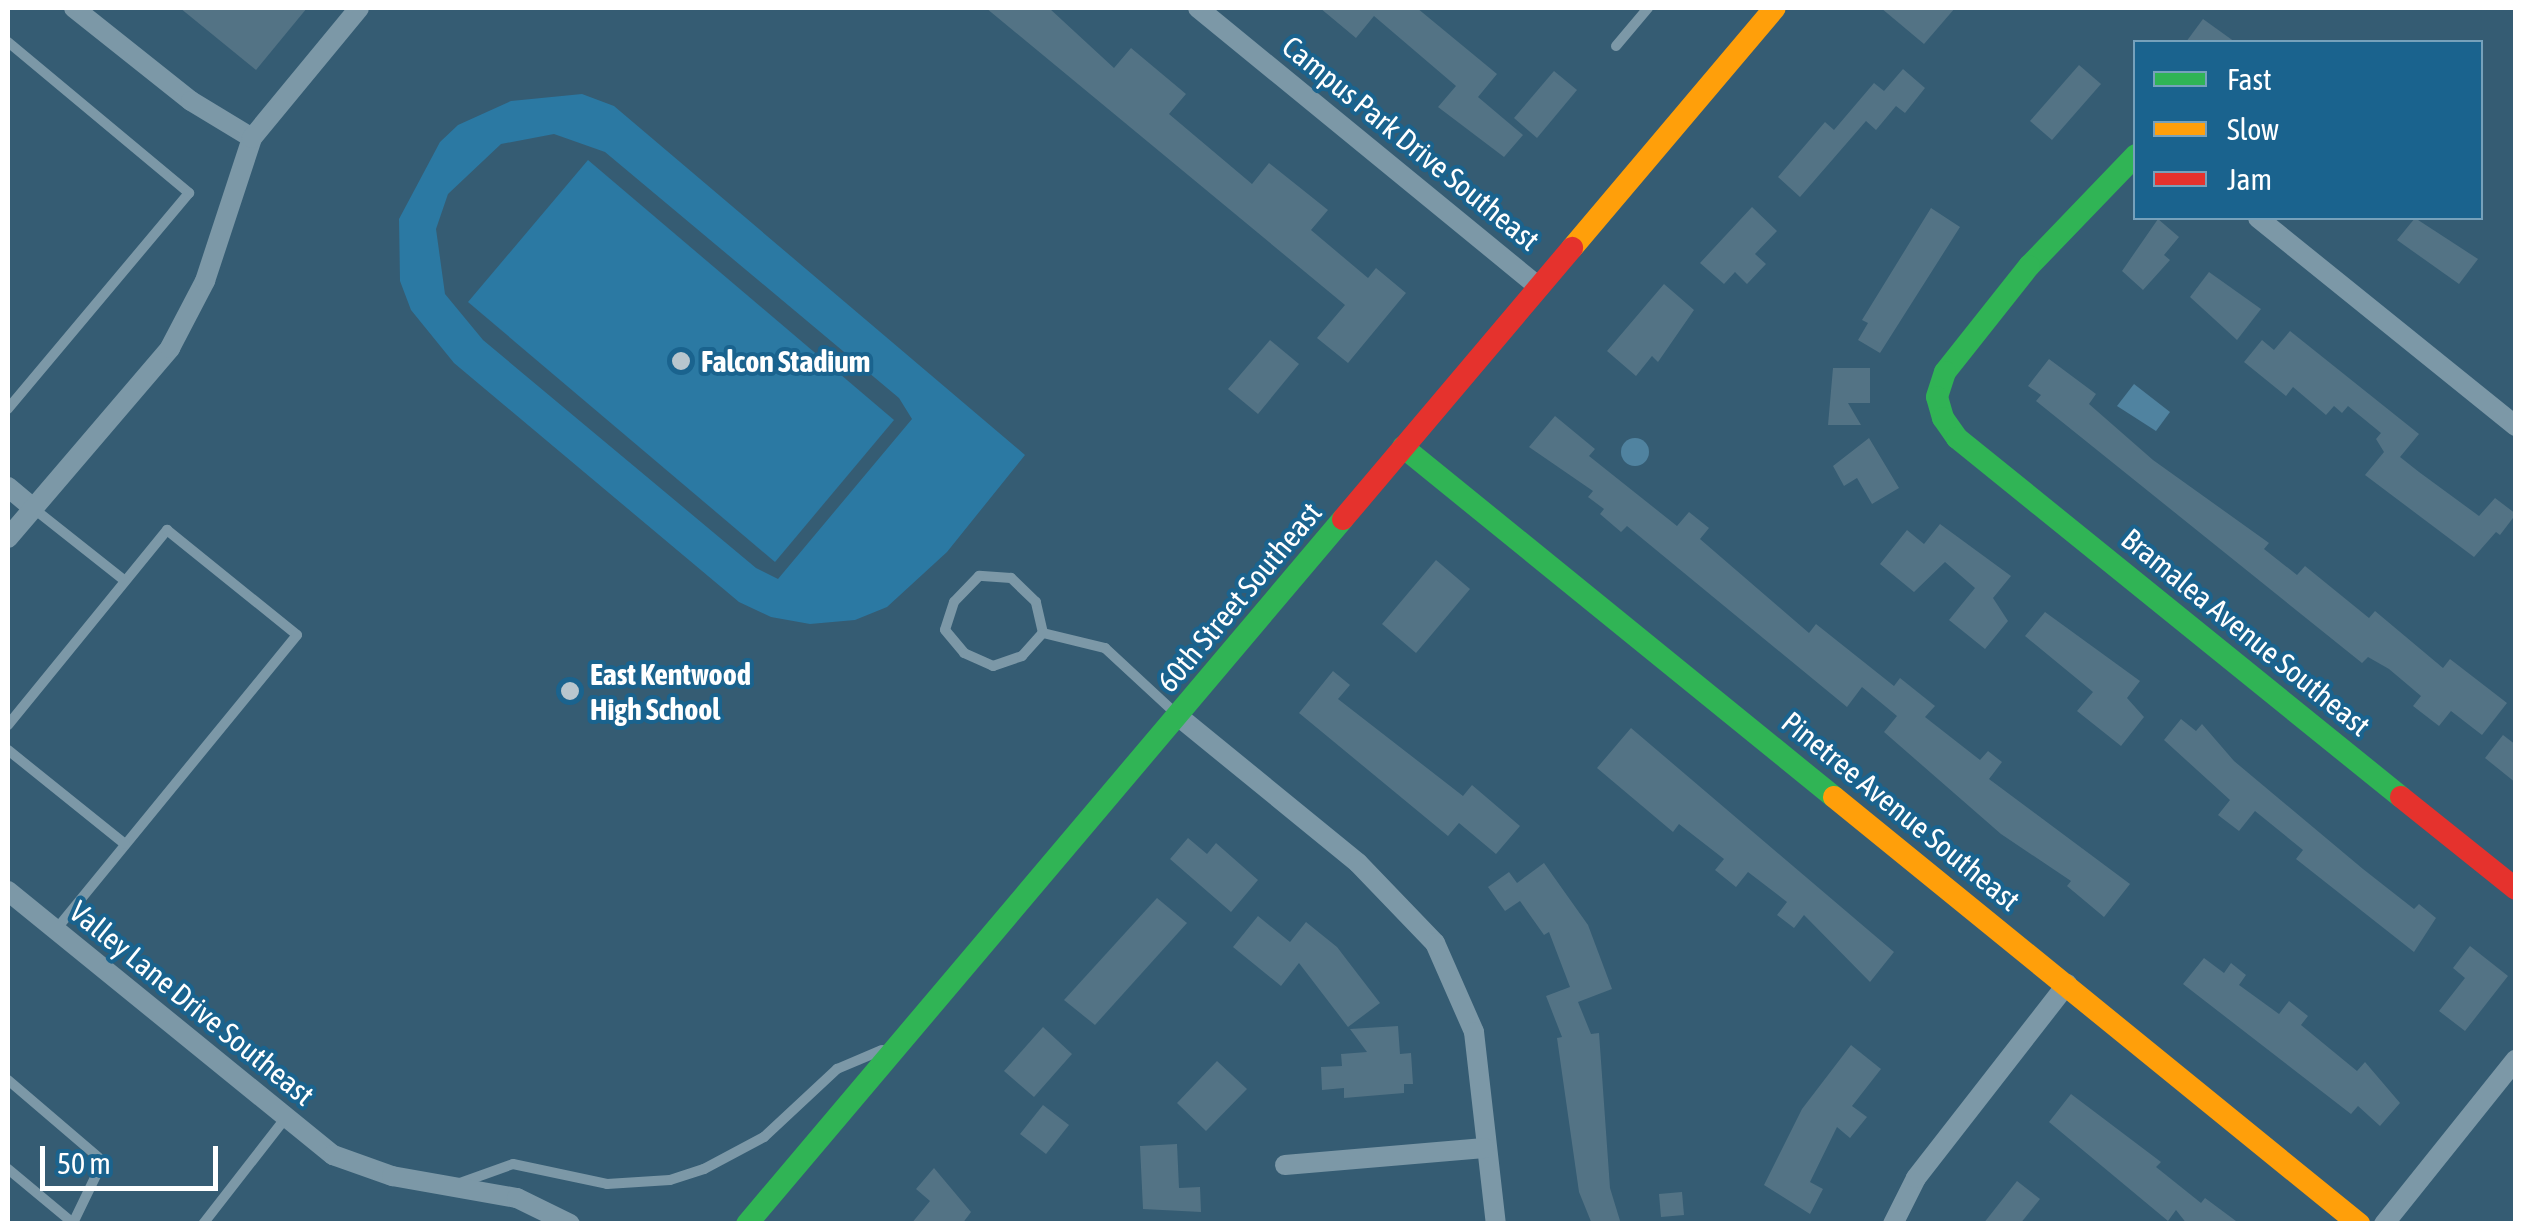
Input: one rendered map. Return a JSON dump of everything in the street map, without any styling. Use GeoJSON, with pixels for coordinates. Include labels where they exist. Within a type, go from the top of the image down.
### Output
{"type":"FeatureCollection","features":[{"type":"Feature","properties":{"kind":"street"},"geometry":{"type":"LineString","coordinates":[[74,8],[191,101],[252,138]]}},
{"type":"Feature","properties":{"kind":"street"},"geometry":{"type":"LineString","coordinates":[[8,538],[170,348],[205,282],[252,138],[359,8]]}},
{"type":"Feature","properties":{"kind":"street","name":"Campus Park Drive Southeast"},"geometry":{"type":"LineString","coordinates":[[1198,8],[1539,288]]}},
{"type":"Feature","properties":{"kind":"street","name":"60th Street Southeast"},"geometry":{"type":"LineString","coordinates":[[747,1224],[1775,8]]}},
{"type":"Feature","properties":{"kind":"street","name":"Bramalea Avenue Southeast"},"geometry":{"type":"LineString","coordinates":[[2133,158],[2029,266],[1945,372],[1937,397],[1943,418],[1957,438],[2516,888]]}},
{"type":"Feature","properties":{"kind":"street"},"geometry":{"type":"LineString","coordinates":[[2260,220],[2516,426]]}},
{"type":"Feature","properties":{"kind":"street","name":"Pinetree Avenue Southeast"},"geometry":{"type":"LineString","coordinates":[[1404,447],[2359,1224]]}},
{"type":"Feature","properties":{"kind":"street"},"geometry":{"type":"LineString","coordinates":[[8,487],[33,508]]}},
{"type":"Feature","properties":{"kind":"street"},"geometry":{"type":"LineString","coordinates":[[1178,716],[1358,864],[1435,944],[1474,1032],[1484,1148],[1496,1224]]}},
{"type":"Feature","properties":{"kind":"street","name":"Valley Lane Drive Southeast"},"geometry":{"type":"LineString","coordinates":[[8,892],[284,1120],[348,1160],[392,1176],[458,1184],[516,1198],[570,1224]]}},
{"type":"Feature","properties":{"kind":"street"},"geometry":{"type":"LineString","coordinates":[[1893,1224],[1916,1178],[2067,984]]}},
{"type":"Feature","properties":{"kind":"street"},"geometry":{"type":"LineString","coordinates":[[2384,1224],[2516,1059]]}},
{"type":"Feature","properties":{"kind":"street"},"geometry":{"type":"LineString","coordinates":[[1285,1165],[1484,1148]]}},
{"type":"Feature","properties":{"kind":"lane"},"geometry":{"type":"LineString","coordinates":[[1616,46],[1648,8]]}},
{"type":"Feature","properties":{"kind":"lane"},"geometry":{"type":"LineString","coordinates":[[8,42],[189,193],[8,410]]}},
{"type":"Feature","properties":{"kind":"lane"},"geometry":{"type":"LineString","coordinates":[[33,508],[125,582]]}},
{"type":"Feature","properties":{"kind":"lane"},"geometry":{"type":"LineString","coordinates":[[8,724],[167,530],[297,634],[55,930]]}},
{"type":"Feature","properties":{"kind":"lane"},"geometry":{"type":"LineString","coordinates":[[979,576],[1011,578],[1036,602],[1043,632],[1022,656],[994,666],[964,653],[945,630],[954,602],[979,576]]}},
{"type":"Feature","properties":{"kind":"lane"},"geometry":{"type":"LineString","coordinates":[[1043,632],[1105,648],[1178,716]]}},
{"type":"Feature","properties":{"kind":"lane"},"geometry":{"type":"LineString","coordinates":[[8,750],[125,844]]}},
{"type":"Feature","properties":{"kind":"lane"},"geometry":{"type":"LineString","coordinates":[[458,1184],[512,1164],[607,1184],[670,1180],[704,1169],[764,1137],[838,1069],[901,1042]]}},
{"type":"Feature","properties":{"kind":"lane"},"geometry":{"type":"LineString","coordinates":[[8,1080],[103,1160],[73,1223],[8,1169]]}},
{"type":"Feature","properties":{"kind":"lane"},"geometry":{"type":"LineString","coordinates":[[203,1224],[284,1120]]}},
{"type":"Feature","properties":{"kind":"shaded area"},"geometry":{"type":"Polygon","coordinates":[[[582,94],[614,106],[1025,455],[947,552],[887,607],[855,620],[810,624],[771,617],[739,602],[454,363],[411,310],[400,281],[399,219],[440,142],[458,125],[511,101],[582,94]],[[554,134],[501,144],[448,194],[436,229],[445,294],[483,340],[756,568],[778,579],[912,419],[899,398],[605,152],[554,134]]]}},
{"type":"Feature","properties":{"kind":"shaded area","name":"Falcon Stadium"},"geometry":{"type":"Polygon","coordinates":[[[588,160],[894,420],[775,562],[468,302],[588,160]]]}},
{"type":"Feature","properties":{"kind":"shaded area"},"geometry":{"type":"Polygon","coordinates":[[[2134,384],[2170,412],[2156,431],[2117,406],[2134,384]]]}},
{"type":"Feature","properties":{"kind":"shaded area"},"geometry":{"type":"Polygon","coordinates":[[[1635,438],[1645,442],[1649,452],[1645,462],[1635,466],[1625,462],[1621,452],[1625,442],[1635,438]]]}},
{"type":"Feature","properties":{"kind":"building"},"geometry":{"type":"Polygon","coordinates":[[[180,8],[307,8],[256,70],[180,8]]]}},
{"type":"Feature","properties":{"kind":"building"},"geometry":{"type":"Polygon","coordinates":[[[986,8],[1049,8],[1114,68],[1131,48],[1186,94],[1169,114],[1252,184],[1269,163],[1328,210],[1311,230],[1368,278],[1376,268],[1406,293],[1348,363],[1317,338],[1345,305],[986,8]]]}},
{"type":"Feature","properties":{"kind":"building"},"geometry":{"type":"Polygon","coordinates":[[[1320,8],[1417,8],[1497,74],[1478,97],[1523,135],[1504,157],[1438,107],[1456,86],[1374,16],[1356,38],[1320,8]]]}},
{"type":"Feature","properties":{"kind":"building"},"geometry":{"type":"Polygon","coordinates":[[[1881,8],[1955,8],[1924,44],[1881,8]]]}},
{"type":"Feature","properties":{"kind":"building"},"geometry":{"type":"Polygon","coordinates":[[[2203,19],[2232,40],[2187,40],[2203,19]]]}},
{"type":"Feature","properties":{"kind":"building"},"geometry":{"type":"Polygon","coordinates":[[[2079,65],[2101,84],[2052,140],[2030,121],[2079,65]]]}},
{"type":"Feature","properties":{"kind":"building"},"geometry":{"type":"Polygon","coordinates":[[[1903,69],[1925,88],[1905,113],[1896,106],[1876,130],[1866,121],[1800,197],[1778,177],[1825,122],[1834,130],[1874,83],[1884,91],[1903,69]]]}},
{"type":"Feature","properties":{"kind":"building"},"geometry":{"type":"Polygon","coordinates":[[[1554,71],[1577,90],[1537,138],[1514,118],[1554,71]]]}},
{"type":"Feature","properties":{"kind":"building"},"geometry":{"type":"Polygon","coordinates":[[[1752,207],[1777,231],[1755,254],[1766,264],[1747,284],[1735,272],[1724,284],[1700,263],[1752,207]]]}},
{"type":"Feature","properties":{"kind":"building"},"geometry":{"type":"Polygon","coordinates":[[[1931,208],[1960,227],[1880,353],[1858,340],[1868,323],[1862,320],[1931,208]]]}},
{"type":"Feature","properties":{"kind":"building"},"geometry":{"type":"Polygon","coordinates":[[[2157,220],[2179,237],[2164,255],[2170,260],[2143,290],[2122,271],[2157,220]]]}},
{"type":"Feature","properties":{"kind":"building"},"geometry":{"type":"Polygon","coordinates":[[[2413,220],[2418,220],[2478,259],[2459,284],[2397,240],[2413,220]]]}},
{"type":"Feature","properties":{"kind":"building"},"geometry":{"type":"Polygon","coordinates":[[[2209,272],[2261,309],[2237,340],[2190,297],[2209,272]]]}},
{"type":"Feature","properties":{"kind":"building"},"geometry":{"type":"Polygon","coordinates":[[[1664,284],[1694,310],[1658,362],[1652,356],[1636,376],[1607,351],[1664,284]]]}},
{"type":"Feature","properties":{"kind":"building"},"geometry":{"type":"Polygon","coordinates":[[[2290,331],[2419,434],[2400,457],[2479,516],[2495,498],[2516,514],[2500,535],[2496,532],[2474,557],[2365,475],[2384,452],[2376,439],[2381,433],[2348,406],[2342,413],[2334,406],[2326,415],[2293,387],[2286,396],[2244,362],[2262,340],[2274,350],[2290,331]]]}},
{"type":"Feature","properties":{"kind":"building"},"geometry":{"type":"Polygon","coordinates":[[[1270,340],[1299,364],[1258,414],[1228,389],[1270,340]]]}},
{"type":"Feature","properties":{"kind":"building"},"geometry":{"type":"Polygon","coordinates":[[[2049,359],[2096,394],[2089,404],[2153,460],[2269,543],[2264,549],[2297,575],[2305,566],[2369,618],[2375,611],[2443,668],[2450,659],[2507,703],[2482,735],[2451,711],[2439,726],[2413,706],[2421,696],[2389,669],[2368,657],[2362,663],[2036,401],[2041,395],[2028,386],[2049,359]]]}},
{"type":"Feature","properties":{"kind":"building"},"geometry":{"type":"Polygon","coordinates":[[[1833,368],[1870,368],[1870,403],[1848,403],[1861,425],[1828,425],[1833,368]]]}},
{"type":"Feature","properties":{"kind":"building"},"geometry":{"type":"Polygon","coordinates":[[[1555,416],[1595,449],[1589,456],[1677,526],[1689,512],[1709,528],[1700,539],[1809,633],[1816,624],[1894,686],[1900,678],[1935,706],[1925,717],[1980,760],[1988,751],[2002,762],[1989,779],[2130,884],[2104,917],[2067,886],[2071,881],[2001,834],[1884,732],[1897,716],[1862,687],[1847,707],[1627,526],[1621,532],[1600,514],[1604,509],[1588,497],[1593,491],[1529,447],[1555,416]]]}},
{"type":"Feature","properties":{"kind":"building"},"geometry":{"type":"Polygon","coordinates":[[[1869,438],[1899,488],[1872,504],[1857,478],[1844,486],[1833,466],[1869,438]]]}},
{"type":"Feature","properties":{"kind":"building"},"geometry":{"type":"Polygon","coordinates":[[[1940,524],[2011,576],[1993,598],[2008,621],[1985,649],[1949,620],[1975,588],[1945,562],[1914,592],[1880,564],[1907,530],[1924,544],[1940,524]]]}},
{"type":"Feature","properties":{"kind":"building"},"geometry":{"type":"Polygon","coordinates":[[[1436,560],[1470,589],[1416,653],[1382,624],[1436,560]]]}},
{"type":"Feature","properties":{"kind":"building"},"geometry":{"type":"Polygon","coordinates":[[[2045,612],[2140,681],[2127,698],[2144,717],[2121,746],[2077,711],[2093,692],[2025,636],[2045,612]]]}},
{"type":"Feature","properties":{"kind":"building"},"geometry":{"type":"Polygon","coordinates":[[[1333,671],[1350,685],[1338,699],[1463,796],[1472,785],[1520,826],[1496,854],[1459,823],[1448,836],[1299,713],[1333,671]]]}},
{"type":"Feature","properties":{"kind":"building"},"geometry":{"type":"Polygon","coordinates":[[[2181,719],[2196,731],[2202,724],[2234,761],[2363,869],[2414,909],[2419,904],[2436,918],[2414,952],[2296,859],[2303,850],[2255,811],[2239,831],[2218,815],[2230,800],[2164,740],[2181,719]]]}},
{"type":"Feature","properties":{"kind":"building"},"geometry":{"type":"Polygon","coordinates":[[[1631,728],[1894,952],[1870,982],[1804,915],[1794,928],[1777,915],[1787,902],[1748,872],[1736,887],[1715,870],[1724,859],[1679,824],[1673,832],[1597,768],[1631,728]]]}},
{"type":"Feature","properties":{"kind":"building"},"geometry":{"type":"Polygon","coordinates":[[[2503,735],[2516,745],[2516,783],[2485,758],[2503,735]]]}},
{"type":"Feature","properties":{"kind":"building"},"geometry":{"type":"Polygon","coordinates":[[[1188,838],[1207,854],[1216,843],[1258,880],[1231,912],[1170,859],[1188,838]]]}},
{"type":"Feature","properties":{"kind":"building"},"geometry":{"type":"Polygon","coordinates":[[[1544,863],[1588,925],[1612,989],[1578,1002],[1591,1034],[1599,1033],[1610,1188],[1621,1224],[1592,1224],[1579,1192],[1557,1038],[1562,1037],[1546,996],[1570,987],[1549,932],[1544,935],[1520,901],[1505,911],[1488,887],[1509,872],[1517,883],[1544,863]]]}},
{"type":"Feature","properties":{"kind":"building"},"geometry":{"type":"Polygon","coordinates":[[[1157,898],[1187,923],[1095,1025],[1064,1000],[1157,898]]]}},
{"type":"Feature","properties":{"kind":"building"},"geometry":{"type":"Polygon","coordinates":[[[1258,916],[1290,942],[1306,922],[1337,947],[1380,1003],[1348,1027],[1299,963],[1281,986],[1233,947],[1258,916]]]}},
{"type":"Feature","properties":{"kind":"building"},"geometry":{"type":"Polygon","coordinates":[[[2470,946],[2508,976],[2465,1031],[2439,1011],[2465,978],[2453,968],[2470,946]]]}},
{"type":"Feature","properties":{"kind":"building"},"geometry":{"type":"Polygon","coordinates":[[[2204,958],[2224,973],[2231,963],[2246,975],[2239,985],[2279,1014],[2289,1001],[2308,1016],[2301,1025],[2357,1071],[2365,1062],[2400,1103],[2380,1126],[2358,1106],[2351,1114],[2183,984],[2204,958]]]}},
{"type":"Feature","properties":{"kind":"building"},"geometry":{"type":"Polygon","coordinates":[[[1398,1026],[1400,1054],[1411,1053],[1413,1084],[1404,1084],[1404,1093],[1344,1098],[1344,1088],[1322,1090],[1321,1067],[1342,1066],[1341,1054],[1367,1052],[1350,1029],[1398,1026]]]}},
{"type":"Feature","properties":{"kind":"building"},"geometry":{"type":"Polygon","coordinates":[[[1043,1027],[1072,1054],[1034,1097],[1004,1071],[1043,1027]]]}},
{"type":"Feature","properties":{"kind":"building"},"geometry":{"type":"Polygon","coordinates":[[[1851,1045],[1881,1069],[1852,1106],[1867,1117],[1850,1138],[1837,1127],[1810,1182],[1823,1189],[1810,1214],[1764,1185],[1802,1109],[1851,1045]]]}},
{"type":"Feature","properties":{"kind":"building"},"geometry":{"type":"Polygon","coordinates":[[[1217,1061],[1247,1089],[1206,1131],[1177,1103],[1217,1061]]]}},
{"type":"Feature","properties":{"kind":"building"},"geometry":{"type":"Polygon","coordinates":[[[2071,1094],[2161,1162],[2156,1167],[2201,1203],[2205,1198],[2240,1224],[2187,1224],[2176,1210],[2168,1221],[2049,1122],[2071,1094]]]}},
{"type":"Feature","properties":{"kind":"building"},"geometry":{"type":"Polygon","coordinates":[[[1043,1105],[1069,1125],[1046,1154],[1020,1134],[1043,1105]]]}},
{"type":"Feature","properties":{"kind":"building"},"geometry":{"type":"Polygon","coordinates":[[[1177,1144],[1179,1188],[1200,1187],[1201,1212],[1143,1209],[1140,1146],[1177,1144]]]}},
{"type":"Feature","properties":{"kind":"building"},"geometry":{"type":"Polygon","coordinates":[[[934,1168],[971,1212],[962,1224],[911,1224],[930,1201],[916,1189],[934,1168]]]}},
{"type":"Feature","properties":{"kind":"building"},"geometry":{"type":"Polygon","coordinates":[[[2017,1181],[2040,1199],[2020,1224],[1983,1224],[2017,1181]]]}},
{"type":"Feature","properties":{"kind":"building"},"geometry":{"type":"Polygon","coordinates":[[[1682,1192],[1684,1215],[1661,1217],[1659,1194],[1682,1192]]]}},
{"type":"Feature","properties":{"kind":"traffic: fast"},"geometry":{"type":"LineString","coordinates":[[2133,158],[2029,266],[1945,372],[1937,397],[1943,418],[1957,438],[2401,797]]}},
{"type":"Feature","properties":{"kind":"traffic: fast"},"geometry":{"type":"LineString","coordinates":[[1403,447],[1834,797]]}},
{"type":"Feature","properties":{"kind":"traffic: fast"},"geometry":{"type":"LineString","coordinates":[[747,1224],[1343,519]]}},
{"type":"Feature","properties":{"kind":"traffic: slow"},"geometry":{"type":"LineString","coordinates":[[1572,248],[1775,8]]}},
{"type":"Feature","properties":{"kind":"traffic: slow"},"geometry":{"type":"LineString","coordinates":[[1834,797],[2359,1224]]}},
{"type":"Feature","properties":{"kind":"traffic: jam"},"geometry":{"type":"LineString","coordinates":[[1343,519],[1572,248]]}},
{"type":"Feature","properties":{"kind":"traffic: jam"},"geometry":{"type":"LineString","coordinates":[[2401,797],[2516,889]]}},
{"type":"Feature","properties":{"kind":"place","name":"Falcon Stadium"},"geometry":{"type":"Point","coordinates":[681,361]}},
{"type":"Feature","properties":{"kind":"place","name":"East Kentwood High School"},"geometry":{"type":"Point","coordinates":[570,691]}}]}
